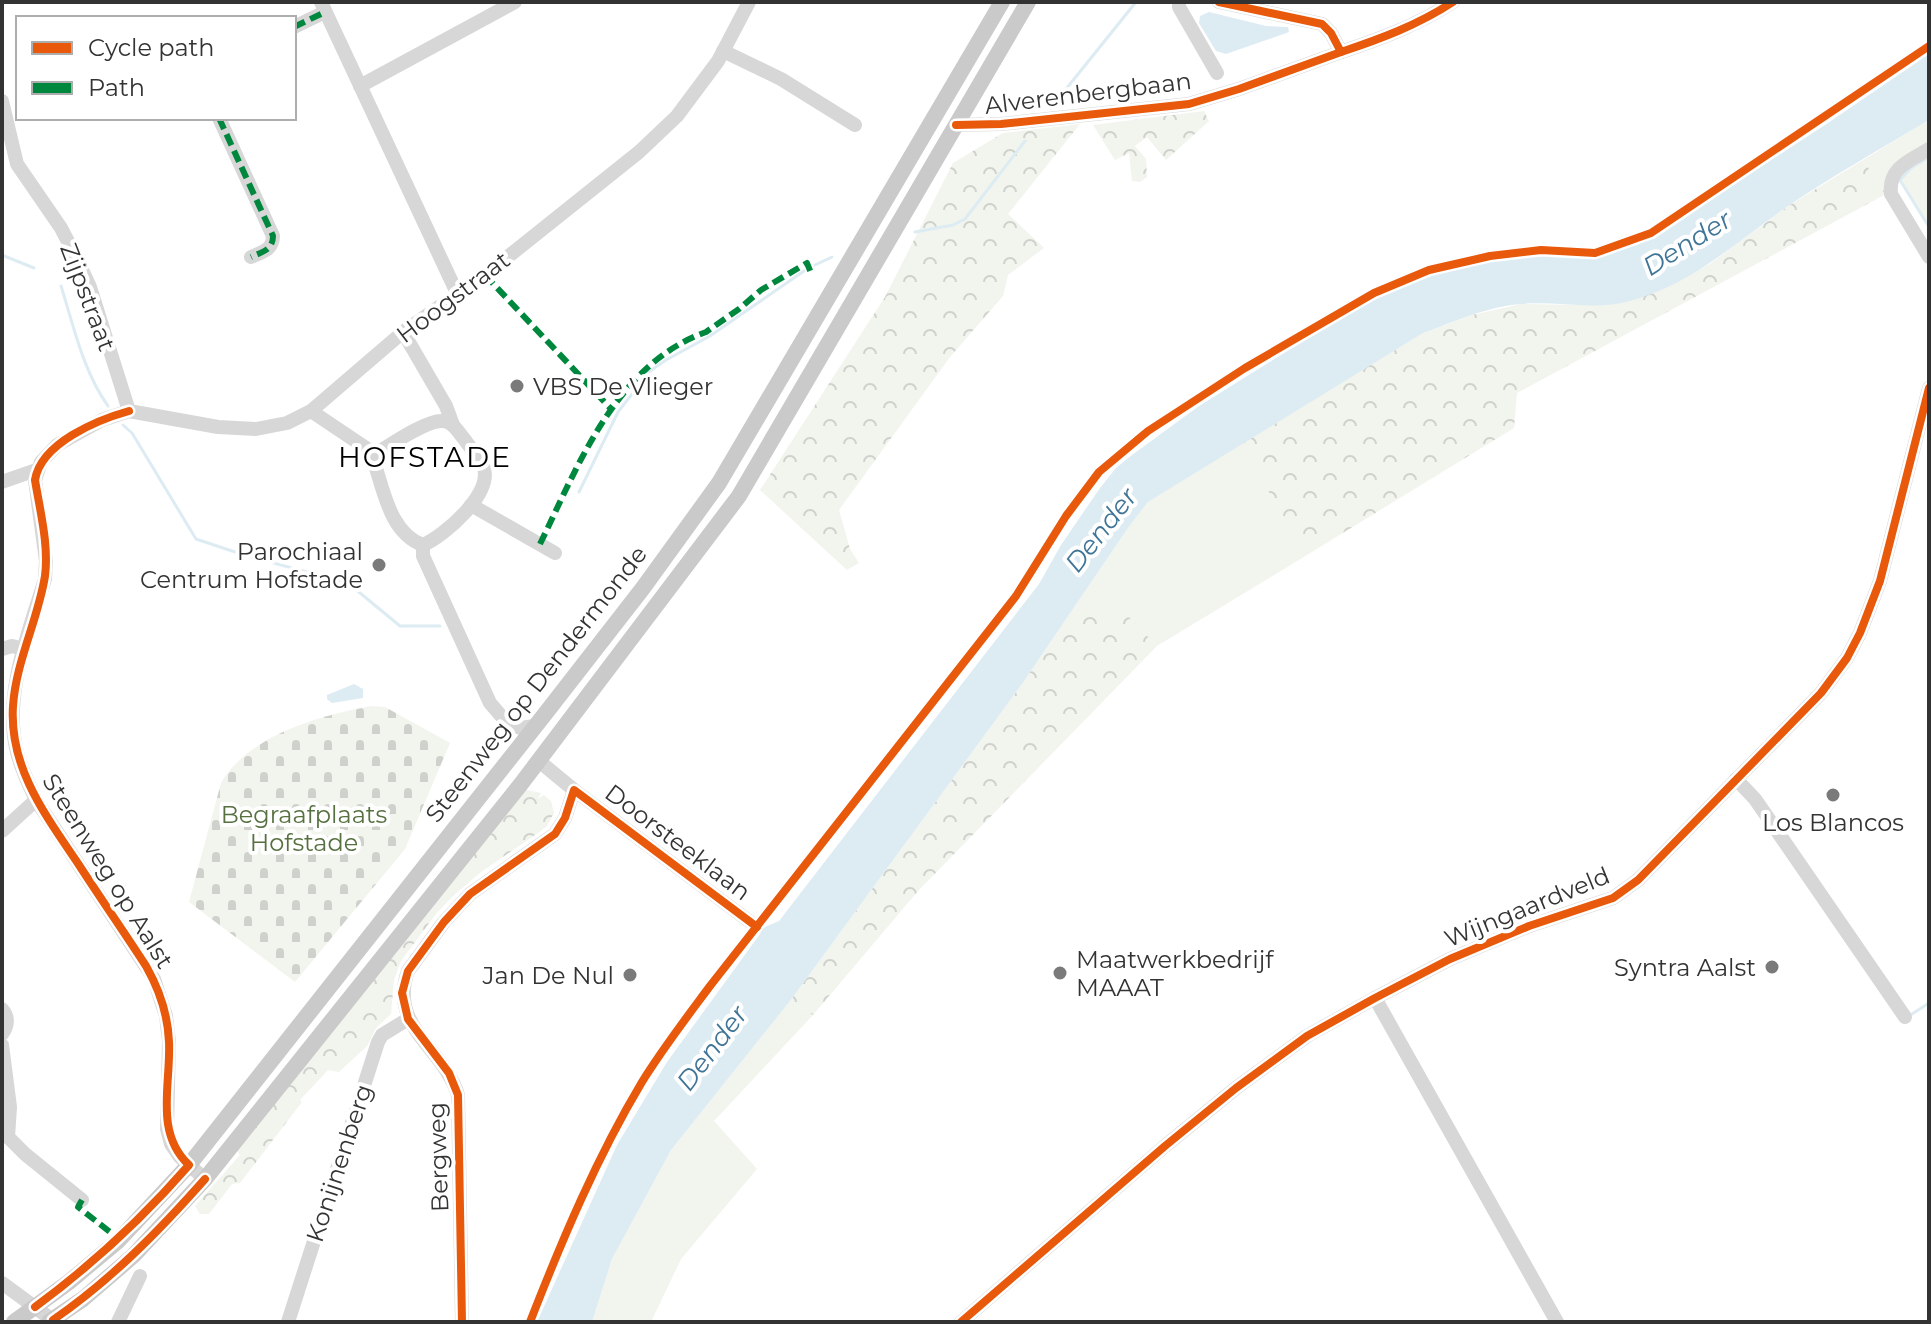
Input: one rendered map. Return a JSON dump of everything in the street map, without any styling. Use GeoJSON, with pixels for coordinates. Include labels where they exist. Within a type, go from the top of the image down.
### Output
{"type":"FeatureCollection","features":[{"type":"Feature","properties":{"kind":"main road","name":"Steenweg op Dendermonde"},"geometry":{"type":"LineString","coordinates":[[14,1322],[118,1241],[189,1165],[540,720],[719,483],[1002,2]]}},
{"type":"Feature","properties":{"kind":"main road","name":"Steenweg op Dendermonde"},"geometry":{"type":"LineString","coordinates":[[52,1321],[133,1256],[205,1179],[539,761],[739,496],[1028,2]]}},
{"type":"Feature","properties":{"kind":"main road"},"geometry":{"type":"LineString","coordinates":[[539,761],[540,720]]}},
{"type":"Feature","properties":{"kind":"main road"},"geometry":{"type":"LineString","coordinates":[[502,768],[517,755],[523,754],[539,761]]}},
{"type":"Feature","properties":{"kind":"street"},"geometry":{"type":"LineString","coordinates":[[360,86],[515,2]]}},
{"type":"Feature","properties":{"kind":"street","name":"Hoogstraat"},"geometry":{"type":"LineString","coordinates":[[129,411],[218,427],[256,429],[287,423],[311,411],[403,332],[485,275],[639,152],[687,105],[723,51],[749,2]]}},
{"type":"Feature","properties":{"kind":"street"},"geometry":{"type":"LineString","coordinates":[[1179,2],[1217,73]]}},
{"type":"Feature","properties":{"kind":"street"},"geometry":{"type":"LineString","coordinates":[[1219,2],[1322,24],[1341,52]]}},
{"type":"Feature","properties":{"kind":"street","name":"Alverenbergbaan"},"geometry":{"type":"LineString","coordinates":[[956,125],[1001,124],[1189,104],[1387,37],[1453,2]]}},
{"type":"Feature","properties":{"kind":"street"},"geometry":{"type":"LineString","coordinates":[[296,26],[323,7],[457,293]]}},
{"type":"Feature","properties":{"kind":"street"},"geometry":{"type":"LineString","coordinates":[[723,51],[781,79],[855,125]]}},
{"type":"Feature","properties":{"kind":"street","name":"Zijpstraat"},"geometry":{"type":"LineString","coordinates":[[2,101],[17,164],[61,228],[90,287],[129,411]]}},
{"type":"Feature","properties":{"kind":"street"},"geometry":{"type":"LineString","coordinates":[[220,120],[273,236],[273,244],[269,248],[251,257]]}},
{"type":"Feature","properties":{"kind":"street"},"geometry":{"type":"LineString","coordinates":[[1929,149],[1895,170],[1890,183],[1891,194],[1929,257]]}},
{"type":"Feature","properties":{"kind":"street"},"geometry":{"type":"LineString","coordinates":[[403,332],[446,406],[453,425],[483,466],[485,476],[471,505],[423,550]]}},
{"type":"Feature","properties":{"kind":"street","name":"Wijngaardveld"},"geometry":{"type":"LineString","coordinates":[[961,1322],[1236,1088],[1307,1036],[1450,959],[1529,926],[1613,898],[1652,866],[1821,693],[1847,658],[1880,581],[1929,388]]}},
{"type":"Feature","properties":{"kind":"street"},"geometry":{"type":"LineString","coordinates":[[2,482],[36,470],[57,445],[102,420],[129,411]]}},
{"type":"Feature","properties":{"kind":"street"},"geometry":{"type":"LineString","coordinates":[[311,411],[375,454]]}},
{"type":"Feature","properties":{"kind":"street"},"geometry":{"type":"LineString","coordinates":[[375,454],[431,423],[444,421],[453,425]]}},
{"type":"Feature","properties":{"kind":"street"},"geometry":{"type":"LineString","coordinates":[[375,454],[374,462],[395,520],[423,550],[490,703],[508,724],[521,728],[540,720]]}},
{"type":"Feature","properties":{"kind":"street","name":"Steenweg op Aalst"},"geometry":{"type":"LineString","coordinates":[[36,470],[46,561],[45,579],[14,694],[15,745],[21,768],[36,800],[154,979],[166,1016],[169,1041],[167,1129],[171,1144],[205,1179]]}},
{"type":"Feature","properties":{"kind":"street"},"geometry":{"type":"LineString","coordinates":[[471,505],[555,553]]}},
{"type":"Feature","properties":{"kind":"street"},"geometry":{"type":"LineString","coordinates":[[2,649],[12,646],[24,649]]}},
{"type":"Feature","properties":{"kind":"street","name":"Doorsteeklaan"},"geometry":{"type":"LineString","coordinates":[[539,761],[757,927]]}},
{"type":"Feature","properties":{"kind":"street"},"geometry":{"type":"LineString","coordinates":[[1736,779],[1755,799],[1905,1017]]}},
{"type":"Feature","properties":{"kind":"street"},"geometry":{"type":"LineString","coordinates":[[408,1019],[402,993],[408,971],[444,922],[470,894],[555,834],[565,818],[574,790]]}},
{"type":"Feature","properties":{"kind":"street"},"geometry":{"type":"LineString","coordinates":[[2,831],[36,800]]}},
{"type":"Feature","properties":{"kind":"street"},"geometry":{"type":"LineString","coordinates":[[1375,998],[1557,1322]]}},
{"type":"Feature","properties":{"kind":"street"},"geometry":{"type":"LineString","coordinates":[[2,1009],[7,1020],[2,1034]]}},
{"type":"Feature","properties":{"kind":"street","name":"Konijnenberg"},"geometry":{"type":"LineString","coordinates":[[288,1322],[378,1042],[382,1035],[408,1019]]}},
{"type":"Feature","properties":{"kind":"street","name":"Bergweg"},"geometry":{"type":"LineString","coordinates":[[408,1019],[449,1073],[458,1095],[462,1322]]}},
{"type":"Feature","properties":{"kind":"street"},"geometry":{"type":"LineString","coordinates":[[2,1045],[10,1107],[8,1137],[82,1200]]}},
{"type":"Feature","properties":{"kind":"street"},"geometry":{"type":"LineString","coordinates":[[118,1322],[140,1276]]}},
{"type":"Feature","properties":{"kind":"street"},"geometry":{"type":"LineString","coordinates":[[2,1283],[52,1321]]}},
{"type":"Feature","properties":{"kind":"green space"},"geometry":{"type":"Polygon","coordinates":[[[1204,111],[1209,121],[1166,160],[1147,137],[1135,146],[1146,159],[1147,177],[1140,182],[1132,181],[1129,153],[1115,160],[1093,125],[1204,111]]]}},
{"type":"Feature","properties":{"kind":"green space"},"geometry":{"type":"Polygon","coordinates":[[[1929,120],[1929,227],[1900,181],[1886,194],[1863,160],[1929,120]]]}},
{"type":"Feature","properties":{"kind":"green space"},"geometry":{"type":"Polygon","coordinates":[[[1080,124],[1008,214],[1044,248],[1008,275],[1003,296],[950,357],[839,510],[850,549],[859,563],[847,570],[760,490],[885,297],[953,163],[1003,133],[1080,124]]]}},
{"type":"Feature","properties":{"kind":"green space"},"geometry":{"type":"Polygon","coordinates":[[[1863,160],[1886,194],[1517,393],[1514,428],[1302,558],[1244,442],[1423,333],[1472,315],[1521,304],[1625,302],[1679,281],[1711,263],[1788,206],[1863,160]]]}},
{"type":"Feature","properties":{"kind":"green space"},"geometry":{"type":"Polygon","coordinates":[[[1244,442],[1302,558],[1157,646],[1123,611],[1069,615],[1148,502],[1244,442]]]}},
{"type":"Feature","properties":{"kind":"green space"},"geometry":{"type":"Polygon","coordinates":[[[1087,605],[1123,611],[1157,646],[918,891],[813,1015],[790,1001],[1069,615],[1087,605]]]}},
{"type":"Feature","properties":{"kind":"green space","name":"Begraafplaats Hofstade"},"geometry":{"type":"Polygon","coordinates":[[[371,706],[385,707],[450,743],[405,849],[295,982],[189,902],[221,783],[233,766],[267,740],[308,722],[371,706]]]}},
{"type":"Feature","properties":{"kind":"green space"},"geometry":{"type":"Polygon","coordinates":[[[523,789],[541,793],[538,799],[544,795],[551,801],[554,813],[547,826],[481,872],[436,914],[401,961],[394,980],[391,1014],[376,1028],[367,1046],[339,1072],[328,1070],[300,1100],[302,1102],[240,1183],[232,1184],[209,1214],[200,1214],[195,1206],[240,1155],[237,1151],[523,789]]]}},
{"type":"Feature","properties":{"kind":"green space"},"geometry":{"type":"Polygon","coordinates":[[[790,1001],[813,1015],[714,1121],[757,1169],[681,1259],[651,1322],[592,1322],[612,1259],[671,1150],[790,1001]]]}},
{"type":"Feature","properties":{"kind":"water"},"geometry":{"type":"Polygon","coordinates":[[[1209,12],[1266,26],[1288,27],[1289,32],[1226,54],[1216,51],[1199,23],[1200,16],[1209,12]]]}},
{"type":"Feature","properties":{"kind":"water","name":"Dender"},"geometry":{"type":"Polygon","coordinates":[[[1929,54],[1929,120],[1788,206],[1691,275],[1671,286],[1626,302],[1509,305],[1423,333],[1148,502],[1022,684],[790,1001],[671,1150],[612,1259],[592,1322],[537,1322],[617,1145],[667,1062],[765,927],[779,921],[1039,584],[1061,545],[1116,468],[1199,406],[1367,301],[1438,267],[1486,253],[1522,249],[1612,251],[1648,240],[1929,54]]]}},
{"type":"Feature","properties":{"kind":"water"},"geometry":{"type":"Polygon","coordinates":[[[354,684],[363,689],[363,698],[332,703],[327,699],[327,695],[354,684]]]}},
{"type":"Feature","properties":{"kind":"waterway"},"geometry":{"type":"LineString","coordinates":[[1054,104],[1136,2]]}},
{"type":"Feature","properties":{"kind":"waterway"},"geometry":{"type":"LineString","coordinates":[[915,232],[953,225],[965,219],[1025,141]]}},
{"type":"Feature","properties":{"kind":"waterway"},"geometry":{"type":"LineString","coordinates":[[1929,157],[1911,168],[1900,180],[1929,227]]}},
{"type":"Feature","properties":{"kind":"waterway"},"geometry":{"type":"LineString","coordinates":[[2,255],[34,268]]}},
{"type":"Feature","properties":{"kind":"waterway"},"geometry":{"type":"LineString","coordinates":[[815,265],[832,257]]}},
{"type":"Feature","properties":{"kind":"waterway"},"geometry":{"type":"LineString","coordinates":[[579,492],[618,412],[650,371],[710,336],[804,271]]}},
{"type":"Feature","properties":{"kind":"waterway"},"geometry":{"type":"LineString","coordinates":[[61,286],[86,363],[108,406]]}},
{"type":"Feature","properties":{"kind":"waterway"},"geometry":{"type":"LineString","coordinates":[[123,425],[132,433],[196,539],[348,583],[400,626],[440,626]]}},
{"type":"Feature","properties":{"kind":"waterway"},"geometry":{"type":"LineString","coordinates":[[1912,1014],[1929,1003]]}},
{"type":"Feature","properties":{"kind":"marked path"},"geometry":{"type":"LineString","coordinates":[[296,26],[325,12]]}},
{"type":"Feature","properties":{"kind":"marked path"},"geometry":{"type":"LineString","coordinates":[[220,120],[273,236],[269,247],[251,257]]}},
{"type":"Feature","properties":{"kind":"marked path"},"geometry":{"type":"LineString","coordinates":[[540,544],[585,451],[624,393],[647,368],[675,347],[706,332],[761,290],[807,263],[811,273]]}},
{"type":"Feature","properties":{"kind":"marked path"},"geometry":{"type":"LineString","coordinates":[[485,275],[612,410]]}},
{"type":"Feature","properties":{"kind":"marked path"},"geometry":{"type":"LineString","coordinates":[[82,1200],[78,1207],[119,1239]]}},
{"type":"Feature","properties":{"kind":"cycle path"},"geometry":{"type":"LineString","coordinates":[[1219,2],[1322,24],[1341,52],[1398,31],[1453,2]]}},
{"type":"Feature","properties":{"kind":"cycle path"},"geometry":{"type":"LineString","coordinates":[[530,1322],[595,1169],[658,1057],[710,986],[1016,596],[1066,516],[1099,472],[1148,431],[1245,368],[1374,293],[1429,270],[1490,256],[1541,250],[1595,253],[1651,233],[1929,46]]}},
{"type":"Feature","properties":{"kind":"cycle path"},"geometry":{"type":"LineString","coordinates":[[956,125],[1001,124],[1189,104],[1341,52]]}},
{"type":"Feature","properties":{"kind":"cycle path"},"geometry":{"type":"LineString","coordinates":[[961,1322],[1165,1146],[1307,1036],[1450,959],[1529,926],[1613,898],[1638,880],[1821,693],[1847,658],[1880,581],[1929,388]]}},
{"type":"Feature","properties":{"kind":"cycle path"},"geometry":{"type":"LineString","coordinates":[[35,1307],[116,1240],[189,1165],[178,1152],[168,1123],[169,1042],[159,993],[146,966],[43,810],[23,771],[13,729],[18,673],[45,576],[45,540],[35,480],[39,467],[59,444],[72,435],[129,411]]}},
{"type":"Feature","properties":{"kind":"cycle path"},"geometry":{"type":"LineString","coordinates":[[462,1322],[458,1095],[449,1073],[408,1019],[402,993],[408,971],[444,922],[470,894],[555,834],[565,818],[574,790],[757,927]]}},
{"type":"Feature","properties":{"kind":"cycle path"},"geometry":{"type":"LineString","coordinates":[[53,1320],[134,1254],[205,1179]]}},
{"type":"Feature","properties":{"kind":"place","name":"VBS De Vlieger"},"geometry":{"type":"Point","coordinates":[517,386]}},
{"type":"Feature","properties":{"kind":"place","name":"Parochiaal Centrum Hofstade"},"geometry":{"type":"Point","coordinates":[379,565]}},
{"type":"Feature","properties":{"kind":"place","name":"Los Blancos"},"geometry":{"type":"Point","coordinates":[1833,795]}},
{"type":"Feature","properties":{"kind":"place","name":"Syntra Aalst"},"geometry":{"type":"Point","coordinates":[1772,967]}},
{"type":"Feature","properties":{"kind":"place","name":"Maatwerkbedrijf MAAAT"},"geometry":{"type":"Point","coordinates":[1060,973]}},
{"type":"Feature","properties":{"kind":"place","name":"Jan De Nul"},"geometry":{"type":"Point","coordinates":[630,975]}},
{"type":"Feature","properties":{"kind":"district","name":"HOFSTADE"},"geometry":{"type":"Point","coordinates":[425,457]}}]}
